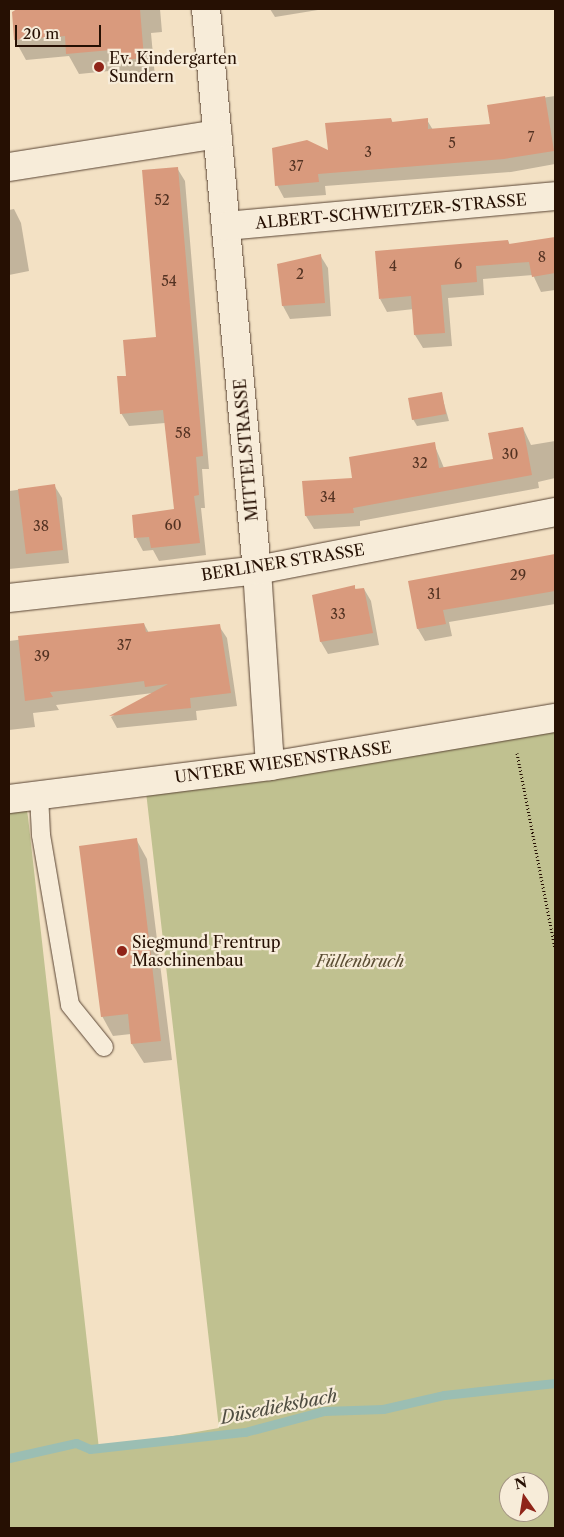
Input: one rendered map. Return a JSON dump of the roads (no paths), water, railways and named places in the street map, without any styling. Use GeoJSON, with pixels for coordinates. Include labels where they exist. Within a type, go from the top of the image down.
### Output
{"type":"FeatureCollection","features":[{"type":"Feature","properties":{"kind":"street","name":"MITTELSTRASSE"},"geometry":{"type":"LineString","coordinates":[[206,9],[257,570],[270,766]]}},
{"type":"Feature","properties":{"kind":"street"},"geometry":{"type":"LineString","coordinates":[[9,167],[217,134]]}},
{"type":"Feature","properties":{"kind":"street","name":"ALBERT-SCHWEITZER-STRASSE"},"geometry":{"type":"LineString","coordinates":[[226,226],[555,196]]}},
{"type":"Feature","properties":{"kind":"street","name":"BERLINER STRASSE"},"geometry":{"type":"LineString","coordinates":[[9,598],[257,570],[555,512]]}},
{"type":"Feature","properties":{"kind":"street","name":"UNTERE WIESENSTRASSE"},"geometry":{"type":"LineString","coordinates":[[9,799],[270,766],[555,718]]}},
{"type":"Feature","properties":{"kind":"lane"},"geometry":{"type":"LineString","coordinates":[[39,795],[41,835],[70,1005],[104,1046]]}},
{"type":"Feature","properties":{"kind":"waterway","name":"Düsedieksbach"},"geometry":{"type":"LineString","coordinates":[[9,1458],[76,1443],[90,1449],[245,1432],[324,1411],[383,1409],[444,1395],[555,1383]]}},
{"type":"Feature","properties":{"kind":"place","name":"Ev. Kindergarten Sundern"},"geometry":{"type":"Point","coordinates":[99,67]}},
{"type":"Feature","properties":{"kind":"place","name":"Siegmund Frentrup Maschinenbau"},"geometry":{"type":"Point","coordinates":[122,951]}},
{"type":"Feature","properties":{"kind":"park label","name":"Füllenbruch"},"geometry":{"type":"Point","coordinates":[360,961]}}]}
